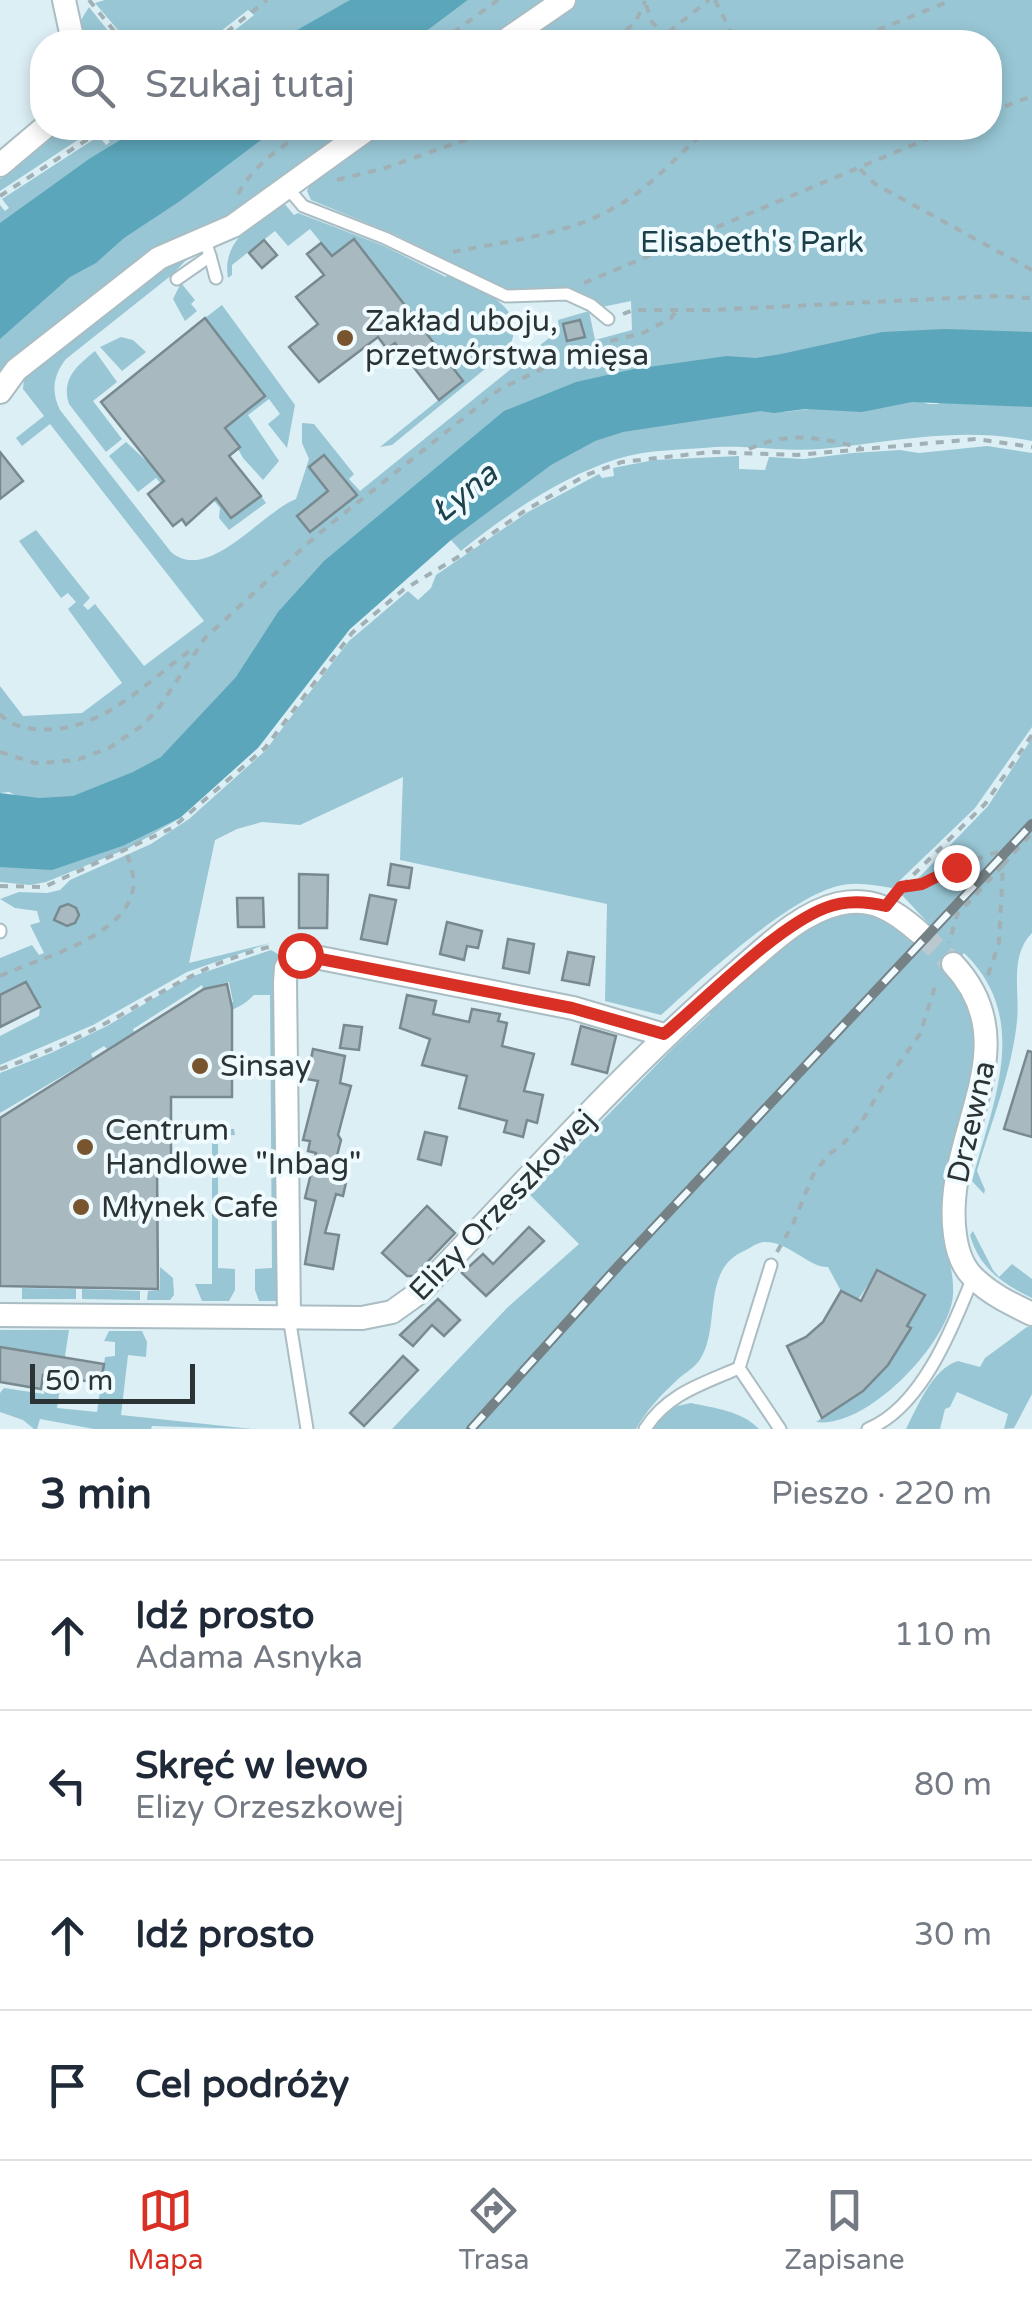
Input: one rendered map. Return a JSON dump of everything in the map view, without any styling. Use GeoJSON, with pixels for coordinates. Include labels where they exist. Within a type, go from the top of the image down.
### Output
{"type":"FeatureCollection","features":[{"type":"Feature","properties":{"kind":"street"},"geometry":{"type":"LineString","coordinates":[[64,0],[70,30]]}},
{"type":"Feature","properties":{"kind":"street"},"geometry":{"type":"LineString","coordinates":[[520,30],[564,0]]}},
{"type":"Feature","properties":{"kind":"street"},"geometry":{"type":"LineString","coordinates":[[0,165],[30,140]]}},
{"type":"Feature","properties":{"kind":"street"},"geometry":{"type":"LineString","coordinates":[[0,392],[16,370],[160,258],[208,247],[352,140]]}},
{"type":"Feature","properties":{"kind":"street","name":"Elizy Orzeszkowej"},"geometry":{"type":"LineString","coordinates":[[0,1315],[378,1316],[408,1303],[664,1034],[784,932],[809,916],[846,902],[886,906]]}},
{"type":"Feature","properties":{"kind":"street"},"geometry":{"type":"LineString","coordinates":[[886,906],[920,933]]}},
{"type":"Feature","properties":{"kind":"street"},"geometry":{"type":"LineString","coordinates":[[289,1317],[285,982],[292,958],[305,955],[572,1008],[664,1034]]}},
{"type":"Feature","properties":{"kind":"street","name":"Drzewna"},"geometry":{"type":"LineString","coordinates":[[948,963],[980,998],[989,1042],[953,1202],[957,1246],[973,1277]]}},
{"type":"Feature","properties":{"kind":"street"},"geometry":{"type":"LineString","coordinates":[[973,1277],[1032,1314]]}},
{"type":"Feature","properties":{"kind":"lane"},"geometry":{"type":"LineString","coordinates":[[286,186],[303,206],[506,296],[567,294],[591,305],[608,319]]}},
{"type":"Feature","properties":{"kind":"lane"},"geometry":{"type":"LineString","coordinates":[[208,247],[216,278]]}},
{"type":"Feature","properties":{"kind":"lane"},"geometry":{"type":"LineString","coordinates":[[177,279],[208,247]]}},
{"type":"Feature","properties":{"kind":"lane"},"geometry":{"type":"LineString","coordinates":[[645,1429],[654,1414],[676,1396],[739,1368],[772,1265]]}},
{"type":"Feature","properties":{"kind":"lane"},"geometry":{"type":"LineString","coordinates":[[868,1429],[901,1405],[924,1377],[950,1333],[973,1277]]}},
{"type":"Feature","properties":{"kind":"lane"},"geometry":{"type":"LineString","coordinates":[[289,1317],[307,1429]]}},
{"type":"Feature","properties":{"kind":"lane"},"geometry":{"type":"LineString","coordinates":[[739,1368],[780,1429]]}},
{"type":"Feature","properties":{"kind":"path"},"geometry":{"type":"LineString","coordinates":[[89,0],[113,30]]}},
{"type":"Feature","properties":{"kind":"path"},"geometry":{"type":"LineString","coordinates":[[229,30],[267,0]]}},
{"type":"Feature","properties":{"kind":"path"},"geometry":{"type":"LineString","coordinates":[[457,30],[498,0]]}},
{"type":"Feature","properties":{"kind":"path"},"geometry":{"type":"LineString","coordinates":[[672,30],[712,0],[729,30]]}},
{"type":"Feature","properties":{"kind":"path"},"geometry":{"type":"LineString","coordinates":[[878,30],[952,0]]}},
{"type":"Feature","properties":{"kind":"path"},"geometry":{"type":"LineString","coordinates":[[645,1],[652,22],[660,30]]}},
{"type":"Feature","properties":{"kind":"path"},"geometry":{"type":"LineString","coordinates":[[626,30],[634,23],[645,1]]}},
{"type":"Feature","properties":{"kind":"path"},"geometry":{"type":"LineString","coordinates":[[634,23],[652,22]]}},
{"type":"Feature","properties":{"kind":"path"},"geometry":{"type":"LineString","coordinates":[[1002,107],[1032,96]]}},
{"type":"Feature","properties":{"kind":"path"},"geometry":{"type":"LineString","coordinates":[[0,196],[86,140]]}},
{"type":"Feature","properties":{"kind":"path"},"geometry":{"type":"LineString","coordinates":[[233,226],[230,211],[240,189],[254,170],[291,140]]}},
{"type":"Feature","properties":{"kind":"path"},"geometry":{"type":"LineString","coordinates":[[327,182],[385,168],[465,140]]}},
{"type":"Feature","properties":{"kind":"path"},"geometry":{"type":"LineString","coordinates":[[430,260],[594,218],[630,198],[695,140]]}},
{"type":"Feature","properties":{"kind":"path"},"geometry":{"type":"LineString","coordinates":[[567,294],[570,289],[691,236],[925,140]]}},
{"type":"Feature","properties":{"kind":"path"},"geometry":{"type":"LineString","coordinates":[[859,168],[875,184],[1032,270]]}},
{"type":"Feature","properties":{"kind":"path"},"geometry":{"type":"LineString","coordinates":[[608,319],[633,310],[995,296],[1032,298]]}},
{"type":"Feature","properties":{"kind":"path"},"geometry":{"type":"LineString","coordinates":[[0,714],[20,727],[49,730],[80,726],[120,704],[198,646],[318,535],[500,389],[590,346],[643,333],[677,310]]}},
{"type":"Feature","properties":{"kind":"path"},"geometry":{"type":"LineString","coordinates":[[744,451],[772,440],[801,436],[865,449]]}},
{"type":"Feature","properties":{"kind":"path"},"geometry":{"type":"LineString","coordinates":[[0,886],[44,888],[172,828],[265,748],[352,634],[403,590],[586,475],[622,462],[662,455],[744,451],[798,456],[976,439],[1032,447]]}},
{"type":"Feature","properties":{"kind":"path"},"geometry":{"type":"LineString","coordinates":[[0,752],[35,763],[56,762],[109,748],[158,709],[198,646]]}},
{"type":"Feature","properties":{"kind":"path"},"geometry":{"type":"LineString","coordinates":[[886,906],[985,804],[1032,735]]}},
{"type":"Feature","properties":{"kind":"path"},"geometry":{"type":"LineString","coordinates":[[772,1265],[813,1175],[828,1154],[841,1146],[864,1120],[874,1099],[920,1034],[935,984],[948,963],[957,915],[1032,833]]}},
{"type":"Feature","properties":{"kind":"path"},"geometry":{"type":"LineString","coordinates":[[901,887],[922,884],[990,852],[1007,851],[999,944],[985,982]]}},
{"type":"Feature","properties":{"kind":"path"},"geometry":{"type":"LineString","coordinates":[[0,976],[74,946],[114,922],[123,913],[133,887],[126,852]]}},
{"type":"Feature","properties":{"kind":"path"},"geometry":{"type":"LineString","coordinates":[[164,1132],[185,1131]]}},
{"type":"Feature","properties":{"kind":"green space"},"geometry":{"type":"Polygon","coordinates":[[[350,0],[321,30],[235,30],[254,15],[248,10],[222,30],[118,30],[95,3],[350,0]]]}},
{"type":"Feature","properties":{"kind":"green space"},"geometry":{"type":"Polygon","coordinates":[[[468,0],[550,0],[505,30],[428,30],[468,0]]]}},
{"type":"Feature","properties":{"kind":"green space","name":"Elisabeth's Park"},"geometry":{"type":"Polygon","coordinates":[[[577,0],[1032,0],[1032,341],[676,371],[235,695],[124,791],[35,805],[9,792],[0,793],[0,686],[23,716],[82,713],[122,683],[68,609],[76,602],[68,593],[61,598],[19,541],[36,530],[90,598],[83,605],[88,610],[95,604],[144,666],[204,621],[50,424],[22,446],[16,438],[44,416],[23,389],[24,378],[166,267],[186,260],[66,359],[58,371],[55,397],[60,410],[171,552],[186,559],[218,553],[296,499],[309,459],[302,443],[302,423],[314,424],[354,474],[349,479],[360,491],[559,330],[558,320],[589,311],[595,340],[632,330],[631,301],[602,307],[591,297],[570,289],[510,292],[396,235],[311,200],[307,191],[312,181],[340,154],[364,140],[1002,140],[1002,30],[534,30],[577,0]],[[328,491],[297,516],[310,532],[328,491]]]}},
{"type":"Feature","properties":{"kind":"green space"},"geometry":{"type":"Polygon","coordinates":[[[89,7],[107,30],[82,30],[81,20],[89,7]]]}},
{"type":"Feature","properties":{"kind":"green space"},"geometry":{"type":"Polygon","coordinates":[[[47,140],[78,140],[0,191],[0,179],[47,140]]]}},
{"type":"Feature","properties":{"kind":"green space"},"geometry":{"type":"Polygon","coordinates":[[[93,140],[102,140],[106,145],[164,140],[0,250],[0,205],[5,211],[9,208],[2,199],[93,140]]]}},
{"type":"Feature","properties":{"kind":"green space"},"geometry":{"type":"Polygon","coordinates":[[[252,140],[337,140],[231,214],[155,249],[0,375],[0,317],[252,140]]]}},
{"type":"Feature","properties":{"kind":"green space"},"geometry":{"type":"Polygon","coordinates":[[[282,201],[294,215],[298,213],[384,246],[488,294],[508,311],[513,323],[507,351],[392,445],[380,447],[462,381],[354,239],[332,256],[310,229],[288,246],[275,231],[232,265],[228,278],[227,265],[235,242],[282,201]]]}},
{"type":"Feature","properties":{"kind":"green space"},"geometry":{"type":"Polygon","coordinates":[[[181,283],[195,300],[191,304],[197,311],[185,321],[173,299],[181,283]]]}},
{"type":"Feature","properties":{"kind":"green space"},"geometry":{"type":"Polygon","coordinates":[[[222,305],[295,405],[287,448],[268,424],[280,414],[269,399],[248,415],[279,461],[263,480],[243,458],[228,431],[216,440],[222,410],[233,422],[265,396],[205,318],[222,305]]]}},
{"type":"Feature","properties":{"kind":"green space"},"geometry":{"type":"Polygon","coordinates":[[[121,337],[133,340],[146,352],[122,371],[100,347],[121,337]]]}},
{"type":"Feature","properties":{"kind":"green space"},"geometry":{"type":"Polygon","coordinates":[[[95,351],[117,382],[93,401],[122,439],[106,452],[69,404],[67,395],[72,373],[95,351]]]}},
{"type":"Feature","properties":{"kind":"green space"},"geometry":{"type":"Polygon","coordinates":[[[1032,395],[1032,441],[952,435],[808,450],[679,449],[617,459],[576,475],[535,498],[461,551],[451,540],[350,629],[477,492],[632,422],[739,408],[784,412],[909,397],[938,404],[947,396],[1032,395]]]}},
{"type":"Feature","properties":{"kind":"green space"},"geometry":{"type":"Polygon","coordinates":[[[126,442],[152,466],[187,462],[231,517],[261,496],[266,503],[229,530],[219,518],[220,508],[194,477],[175,492],[193,518],[156,478],[138,492],[109,456],[126,442]]]}},
{"type":"Feature","properties":{"kind":"green space"},"geometry":{"type":"Polygon","coordinates":[[[987,446],[1032,453],[1032,727],[975,808],[892,888],[838,886],[795,906],[698,981],[661,1015],[605,1001],[607,904],[400,860],[403,777],[300,825],[262,822],[215,840],[189,963],[270,943],[187,972],[93,1025],[0,1065],[0,1036],[39,1016],[40,1007],[26,982],[0,995],[0,958],[32,945],[39,955],[44,953],[30,925],[40,922],[37,911],[15,908],[0,899],[19,892],[60,890],[70,880],[151,844],[189,819],[265,751],[349,641],[408,591],[418,600],[431,588],[436,575],[528,512],[599,474],[602,478],[614,476],[613,468],[654,460],[739,456],[739,469],[765,470],[769,457],[804,459],[987,446]]]}},
{"type":"Feature","properties":{"kind":"green space"},"geometry":{"type":"Polygon","coordinates":[[[1032,738],[1032,933],[1018,963],[1017,1021],[1011,1059],[977,1171],[985,1190],[984,1194],[972,1181],[997,1091],[1002,1033],[997,1005],[985,978],[964,953],[945,974],[971,1005],[977,1029],[972,1076],[942,1197],[953,1295],[938,1335],[903,1378],[859,1412],[816,1422],[880,1373],[910,1328],[907,1326],[924,1295],[877,1271],[858,1300],[841,1291],[828,1267],[814,1264],[783,1246],[762,1242],[730,1260],[716,1285],[710,1333],[699,1361],[659,1398],[636,1429],[392,1429],[507,1308],[579,1244],[530,1195],[710,1014],[708,1011],[722,997],[802,932],[846,914],[865,914],[915,938],[928,923],[902,895],[988,806],[1032,738]]]}},
{"type":"Feature","properties":{"kind":"green space"},"geometry":{"type":"Polygon","coordinates":[[[180,818],[129,848],[46,882],[0,882],[0,858],[125,845],[180,818]]]}},
{"type":"Feature","properties":{"kind":"green space"},"geometry":{"type":"Polygon","coordinates":[[[271,950],[283,957],[280,1301],[259,1301],[255,1290],[255,1269],[272,1268],[270,995],[254,995],[233,1009],[215,1011],[208,1009],[202,985],[107,1049],[104,1046],[91,1054],[93,1058],[0,1113],[0,1073],[107,1026],[190,977],[271,950]],[[229,982],[209,987],[213,1006],[233,1002],[229,982]]]}},
{"type":"Feature","properties":{"kind":"green space"},"geometry":{"type":"Polygon","coordinates":[[[195,1129],[234,1129],[235,1135],[218,1136],[218,1268],[235,1269],[235,1290],[229,1301],[202,1301],[195,1284],[212,1284],[212,1136],[195,1136],[195,1129]]]}},
{"type":"Feature","properties":{"kind":"green space"},"geometry":{"type":"Polygon","coordinates":[[[973,1231],[999,1277],[1012,1264],[1032,1279],[1032,1298],[1002,1281],[986,1266],[974,1247],[970,1235],[973,1231]]]}},
{"type":"Feature","properties":{"kind":"green space"},"geometry":{"type":"Polygon","coordinates":[[[160,1267],[173,1278],[174,1295],[170,1300],[147,1300],[148,1291],[160,1290],[160,1267]]]}},
{"type":"Feature","properties":{"kind":"green space"},"geometry":{"type":"Polygon","coordinates":[[[22,1288],[76,1289],[76,1299],[22,1299],[22,1288]]]}},
{"type":"Feature","properties":{"kind":"green space"},"geometry":{"type":"Polygon","coordinates":[[[82,1289],[140,1291],[140,1300],[82,1299],[82,1289]]]}},
{"type":"Feature","properties":{"kind":"green space"},"geometry":{"type":"Polygon","coordinates":[[[1032,1327],[1032,1394],[1014,1428],[1004,1429],[1008,1414],[957,1392],[945,1409],[940,1429],[906,1429],[927,1389],[949,1365],[958,1361],[980,1367],[985,1358],[1032,1327]]]}},
{"type":"Feature","properties":{"kind":"green space"},"geometry":{"type":"Polygon","coordinates":[[[0,1330],[69,1330],[57,1408],[97,1412],[105,1357],[115,1356],[115,1342],[104,1341],[109,1331],[142,1331],[147,1342],[146,1357],[128,1355],[121,1415],[252,1429],[94,1429],[40,1419],[34,1429],[23,1420],[0,1412],[0,1393],[4,1388],[44,1394],[51,1355],[0,1347],[0,1330]]]}},
{"type":"Feature","properties":{"kind":"green space"},"geometry":{"type":"Polygon","coordinates":[[[691,1403],[736,1414],[759,1429],[651,1429],[673,1407],[691,1403]]]}},
{"type":"Feature","properties":{"kind":"water"},"geometry":{"type":"Polygon","coordinates":[[[350,0],[468,0],[428,30],[297,30],[350,0]]]}},
{"type":"Feature","properties":{"kind":"water"},"geometry":{"type":"Polygon","coordinates":[[[120,140],[261,140],[124,238],[96,263],[70,277],[0,339],[0,223],[120,140]]]}},
{"type":"Feature","properties":{"kind":"water","name":"Łyna"},"geometry":{"type":"Polygon","coordinates":[[[882,332],[1032,332],[1032,407],[912,402],[862,412],[761,411],[623,432],[595,441],[551,465],[452,539],[350,629],[258,748],[180,818],[125,845],[52,870],[0,867],[0,793],[39,798],[73,796],[161,757],[236,677],[278,612],[324,561],[504,411],[576,382],[634,369],[727,356],[756,358],[882,332]]]}},
{"type":"Feature","properties":{"kind":"building","name":"Zakład uboju, przetwórstwa mięsa"},"geometry":{"type":"Polygon","coordinates":[[[354,239],[463,381],[439,400],[395,343],[387,349],[378,337],[319,382],[289,347],[318,324],[296,297],[324,275],[307,254],[321,243],[332,256],[354,239]]]}},
{"type":"Feature","properties":{"kind":"building"},"geometry":{"type":"Polygon","coordinates":[[[264,240],[277,255],[262,268],[249,253],[264,240]]]}},
{"type":"Feature","properties":{"kind":"building"},"geometry":{"type":"Polygon","coordinates":[[[205,318],[265,396],[225,428],[240,447],[229,456],[261,496],[231,518],[216,498],[186,525],[182,519],[173,526],[148,494],[164,481],[101,402],[205,318]]]}},
{"type":"Feature","properties":{"kind":"building"},"geometry":{"type":"Polygon","coordinates":[[[580,320],[585,337],[567,341],[563,324],[580,320]]]}},
{"type":"Feature","properties":{"kind":"building"},"geometry":{"type":"Polygon","coordinates":[[[0,452],[23,481],[0,499],[0,452]]]}},
{"type":"Feature","properties":{"kind":"building"},"geometry":{"type":"Polygon","coordinates":[[[324,455],[357,495],[310,532],[297,516],[328,491],[309,467],[324,455]]]}},
{"type":"Feature","properties":{"kind":"building"},"geometry":{"type":"Polygon","coordinates":[[[391,864],[412,868],[409,888],[388,885],[391,864]]]}},
{"type":"Feature","properties":{"kind":"building"},"geometry":{"type":"Polygon","coordinates":[[[299,874],[328,875],[327,928],[299,928],[299,874]]]}},
{"type":"Feature","properties":{"kind":"building"},"geometry":{"type":"Polygon","coordinates":[[[370,895],[396,900],[387,944],[361,939],[370,895]]]}},
{"type":"Feature","properties":{"kind":"building"},"geometry":{"type":"Polygon","coordinates":[[[237,898],[263,898],[264,927],[238,927],[237,898]]]}},
{"type":"Feature","properties":{"kind":"building"},"geometry":{"type":"Polygon","coordinates":[[[68,904],[79,915],[75,923],[67,926],[54,920],[60,907],[68,904]]]}},
{"type":"Feature","properties":{"kind":"building"},"geometry":{"type":"Polygon","coordinates":[[[447,922],[482,931],[478,948],[467,946],[464,960],[440,954],[447,922]]]}},
{"type":"Feature","properties":{"kind":"building"},"geometry":{"type":"Polygon","coordinates":[[[508,939],[534,944],[529,973],[503,968],[508,939]]]}},
{"type":"Feature","properties":{"kind":"building"},"geometry":{"type":"Polygon","coordinates":[[[568,952],[594,957],[589,985],[562,980],[568,952]]]}},
{"type":"Feature","properties":{"kind":"building"},"geometry":{"type":"Polygon","coordinates":[[[26,982],[40,1007],[0,1027],[0,995],[26,982]]]}},
{"type":"Feature","properties":{"kind":"building","name":"Centrum Handlowe \"Inbag\""},"geometry":{"type":"Polygon","coordinates":[[[227,984],[232,1008],[232,1097],[171,1097],[171,1156],[157,1164],[158,1289],[0,1286],[0,1118],[204,989],[227,984]]]}},
{"type":"Feature","properties":{"kind":"building"},"geometry":{"type":"Polygon","coordinates":[[[407,995],[436,1001],[433,1014],[469,1022],[472,1009],[500,1014],[498,1021],[507,1023],[502,1046],[534,1054],[524,1091],[543,1095],[537,1123],[527,1120],[523,1137],[504,1132],[507,1121],[459,1108],[467,1076],[422,1065],[430,1039],[400,1028],[407,995]]]}},
{"type":"Feature","properties":{"kind":"building"},"geometry":{"type":"Polygon","coordinates":[[[344,1025],[362,1027],[359,1050],[340,1048],[344,1025]]]}},
{"type":"Feature","properties":{"kind":"building"},"geometry":{"type":"Polygon","coordinates":[[[581,1026],[616,1036],[607,1073],[572,1064],[581,1026]]]}},
{"type":"Feature","properties":{"kind":"building"},"geometry":{"type":"Polygon","coordinates":[[[313,1049],[345,1056],[340,1083],[351,1086],[332,1175],[347,1178],[343,1196],[336,1194],[325,1233],[339,1235],[333,1269],[305,1264],[316,1201],[305,1198],[316,1153],[308,1151],[310,1141],[303,1140],[318,1081],[307,1079],[313,1049]]]}},
{"type":"Feature","properties":{"kind":"building"},"geometry":{"type":"Polygon","coordinates":[[[1028,1051],[1032,1052],[1032,1137],[1004,1129],[1028,1051]]]}},
{"type":"Feature","properties":{"kind":"building"},"geometry":{"type":"Polygon","coordinates":[[[425,1132],[447,1137],[441,1165],[418,1159],[425,1132]]]}},
{"type":"Feature","properties":{"kind":"building"},"geometry":{"type":"Polygon","coordinates":[[[427,1206],[455,1233],[414,1276],[407,1276],[382,1253],[427,1206]]]}},
{"type":"Feature","properties":{"kind":"building"},"geometry":{"type":"Polygon","coordinates":[[[529,1227],[544,1241],[486,1296],[462,1273],[483,1254],[493,1264],[529,1227]]]}},
{"type":"Feature","properties":{"kind":"building"},"geometry":{"type":"Polygon","coordinates":[[[877,1270],[925,1295],[907,1326],[911,1328],[888,1365],[863,1391],[822,1418],[787,1346],[806,1337],[823,1322],[841,1291],[861,1301],[877,1270]]]}},
{"type":"Feature","properties":{"kind":"building"},"geometry":{"type":"Polygon","coordinates":[[[438,1299],[460,1320],[444,1336],[432,1325],[413,1346],[400,1335],[438,1299]]]}},
{"type":"Feature","properties":{"kind":"building"},"geometry":{"type":"Polygon","coordinates":[[[0,1347],[104,1364],[101,1383],[43,1375],[41,1389],[0,1382],[0,1347]]]}},
{"type":"Feature","properties":{"kind":"building"},"geometry":{"type":"Polygon","coordinates":[[[403,1356],[418,1370],[364,1426],[350,1413],[403,1356]]]}},
{"type":"Feature","properties":{"kind":"tunnel"},"geometry":{"type":"LineString","coordinates":[[920,933],[953,964]]}},
{"type":"Feature","properties":{"kind":"railway"},"geometry":{"type":"LineString","coordinates":[[471,1429],[1032,824]]}},
{"type":"Feature","properties":{"kind":"place","name":"Zakład uboju, przetwórstwa mięsa"},"geometry":{"type":"Point","coordinates":[345,338]}},
{"type":"Feature","properties":{"kind":"place","name":"Sinsay"},"geometry":{"type":"Point","coordinates":[200,1066]}},
{"type":"Feature","properties":{"kind":"place","name":"Centrum Handlowe \"Inbag\""},"geometry":{"type":"Point","coordinates":[85,1147]}},
{"type":"Feature","properties":{"kind":"place","name":"Młynek Cafe"},"geometry":{"type":"Point","coordinates":[81,1207]}},
{"type":"Feature","properties":{"kind":"route"},"geometry":{"type":"LineString","coordinates":[[300,955],[572,1008],[664,1034],[784,932],[809,916],[846,902],[886,906],[901,887],[922,884],[956,867]]}}]}
